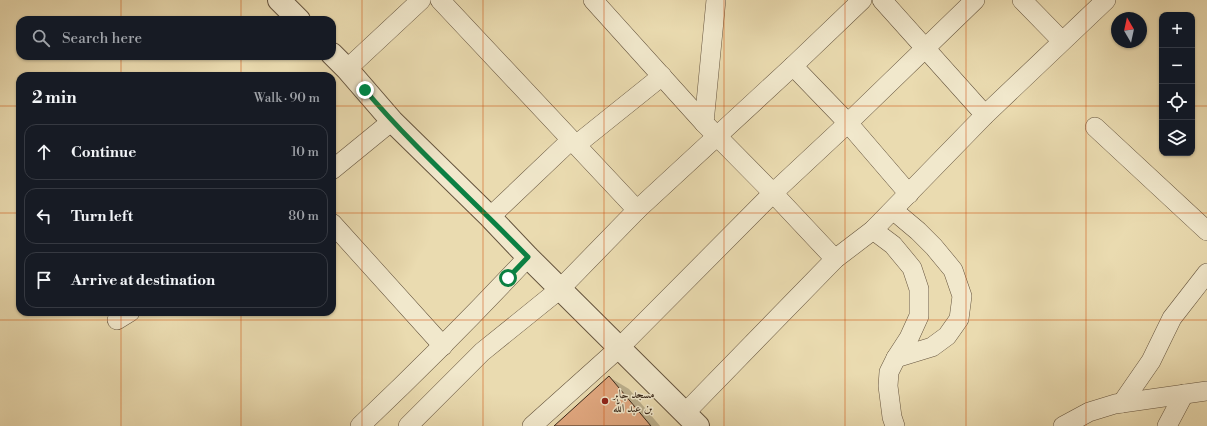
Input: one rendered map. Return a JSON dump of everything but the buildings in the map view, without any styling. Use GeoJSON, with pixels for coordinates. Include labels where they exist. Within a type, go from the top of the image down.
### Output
{"type":"FeatureCollection","features":[{"type":"Feature","properties":{"kind":"street"},"geometry":{"type":"LineString","coordinates":[[421,0],[339,62],[392,121],[692,420],[835,259],[873,230],[985,115],[1106,0]]}},
{"type":"Feature","properties":{"kind":"street"},"geometry":{"type":"LineString","coordinates":[[440,0],[637,210]]}},
{"type":"Feature","properties":{"kind":"street"},"geometry":{"type":"LineString","coordinates":[[593,0],[711,130],[835,259]]}},
{"type":"Feature","properties":{"kind":"street"},"geometry":{"type":"LineString","coordinates":[[711,130],[716,0]]}},
{"type":"Feature","properties":{"kind":"street"},"geometry":{"type":"LineString","coordinates":[[408,426],[482,352],[560,288],[637,210],[711,130],[793,66],[848,6],[862,0]]}},
{"type":"Feature","properties":{"kind":"street"},"geometry":{"type":"LineString","coordinates":[[882,0],[985,115]]}},
{"type":"Feature","properties":{"kind":"street"},"geometry":{"type":"LineString","coordinates":[[532,426],[619,348],[773,193],[975,0]]}},
{"type":"Feature","properties":{"kind":"street"},"geometry":{"type":"LineString","coordinates":[[1022,0],[1062,41]]}},
{"type":"Feature","properties":{"kind":"street"},"geometry":{"type":"LineString","coordinates":[[793,66],[848,123],[909,194]]}},
{"type":"Feature","properties":{"kind":"street"},"geometry":{"type":"LineString","coordinates":[[490,217],[574,142],[662,76]]}},
{"type":"Feature","properties":{"kind":"street"},"geometry":{"type":"LineString","coordinates":[[336,167],[392,121]]}},
{"type":"Feature","properties":{"kind":"street"},"geometry":{"type":"LineString","coordinates":[[1095,127],[1207,231]]}},
{"type":"Feature","properties":{"kind":"street"},"geometry":{"type":"LineString","coordinates":[[893,210],[918,231],[934,247],[953,270],[962,296],[960,319],[947,336],[932,347],[896,358]]}},
{"type":"Feature","properties":{"kind":"street"},"geometry":{"type":"LineString","coordinates":[[336,227],[443,346]]}},
{"type":"Feature","properties":{"kind":"street"},"geometry":{"type":"LineString","coordinates":[[873,230],[893,245],[912,268],[919,289],[919,316],[909,338],[889,372],[892,417],[895,426]]}},
{"type":"Feature","properties":{"kind":"street"},"geometry":{"type":"LineString","coordinates":[[360,426],[479,310],[528,257]]}},
{"type":"Feature","properties":{"kind":"street"},"geometry":{"type":"LineString","coordinates":[[1122,403],[1151,361],[1172,318],[1207,273]]}},
{"type":"Feature","properties":{"kind":"street"},"geometry":{"type":"LineString","coordinates":[[1063,426],[1089,412],[1122,403],[1207,391]]}},
{"type":"Feature","properties":{"kind":"street"},"geometry":{"type":"LineString","coordinates":[[1167,426],[1184,394]]}},
{"type":"Feature","properties":{"kind":"place","name":"مسجد جابر بن عبد الله"},"geometry":{"type":"Point","coordinates":[605,401]}},
{"type":"Feature","properties":{"kind":"route"},"geometry":{"type":"LineString","coordinates":[[365,90],[392,121],[490,217],[528,257],[508,278]]}}]}
